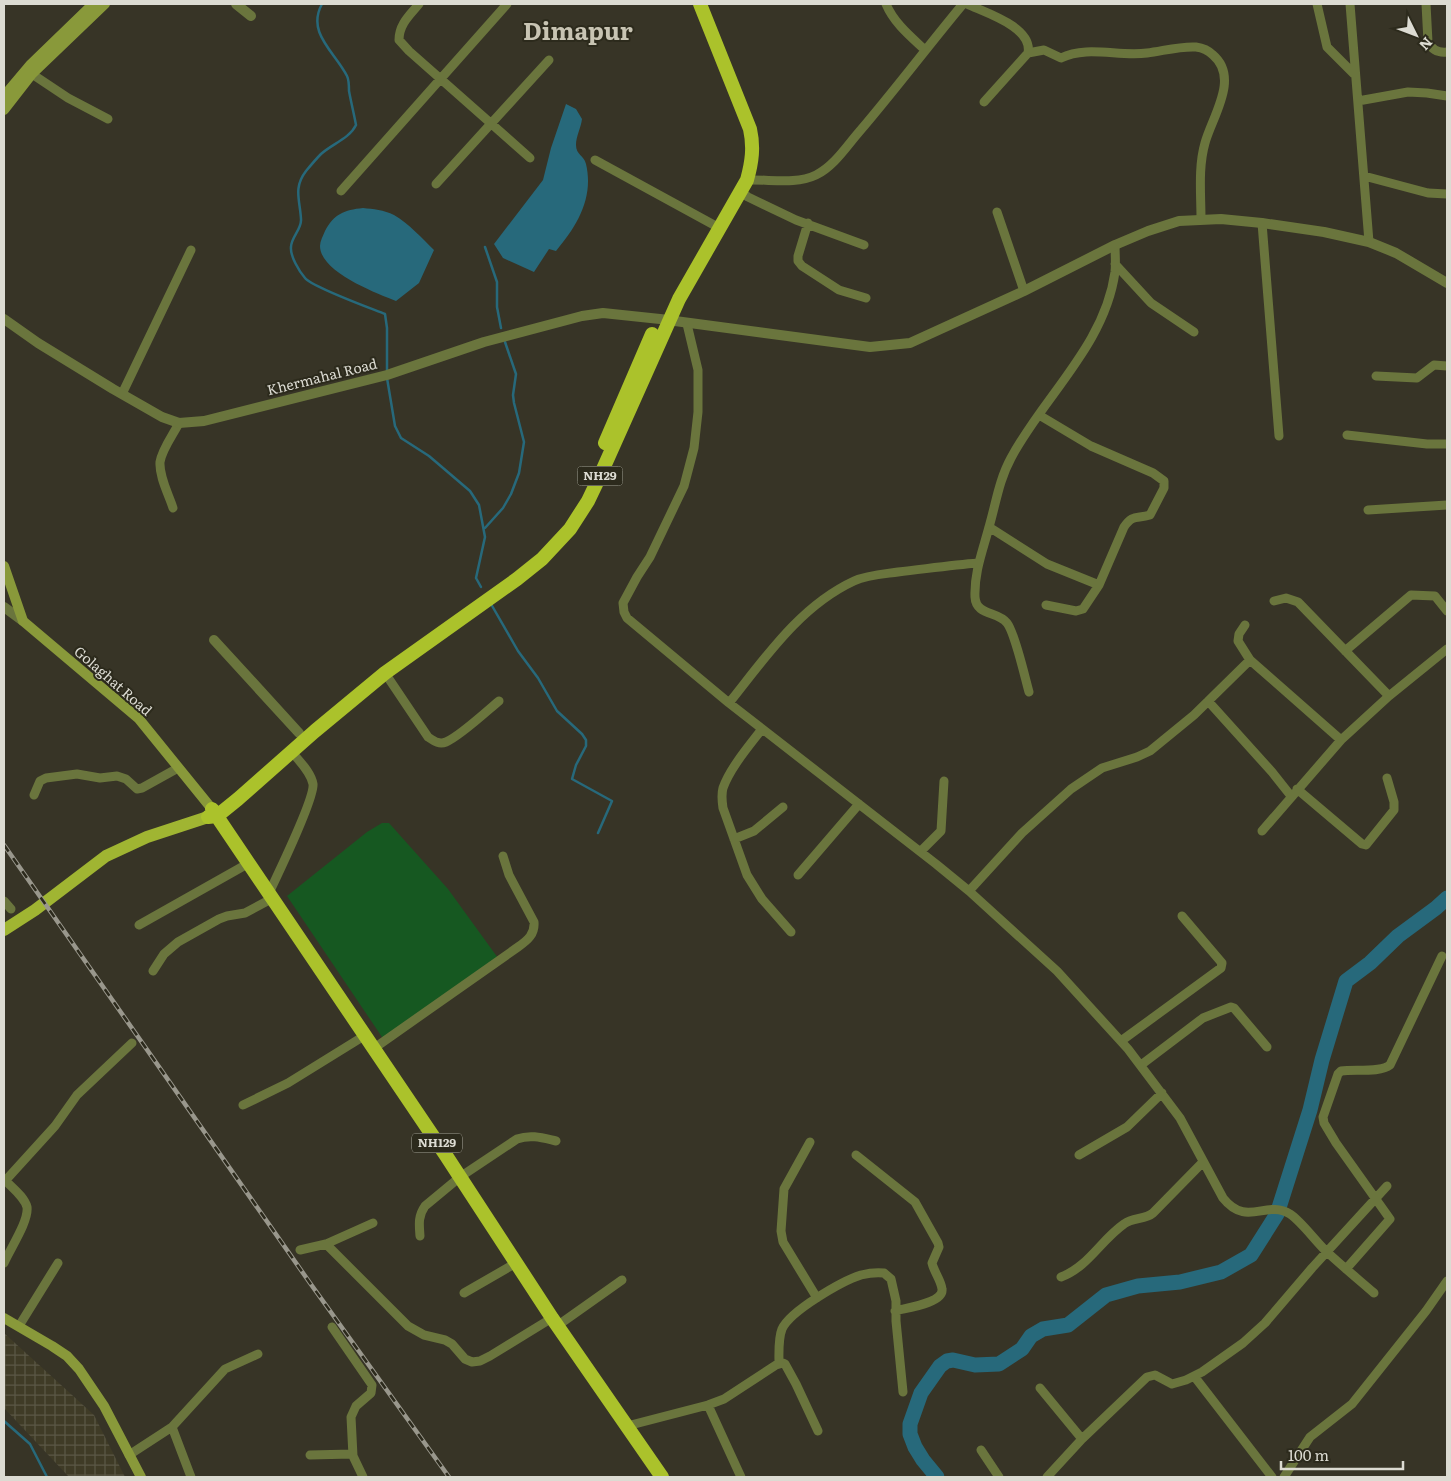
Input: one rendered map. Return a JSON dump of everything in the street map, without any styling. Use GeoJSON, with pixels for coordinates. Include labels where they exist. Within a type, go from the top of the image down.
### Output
{"type":"FeatureCollection","features":[{"type":"Feature","properties":{"kind":"highway","name":"NH29"},"geometry":{"type":"LineString","coordinates":[[212,814],[238,799],[385,673],[512,584],[542,559],[570,529],[588,501],[678,284],[735,188],[742,171],[744,146],[736,113],[692,4]]}},
{"type":"Feature","properties":{"kind":"highway","name":"NH29"},"geometry":{"type":"LineString","coordinates":[[212,814],[299,734],[391,659],[504,580],[566,522],[575,508],[593,474],[629,386],[664,319],[744,186],[753,151],[750,129],[700,4]]}},
{"type":"Feature","properties":{"kind":"highway","name":"NH129"},"geometry":{"type":"LineString","coordinates":[[212,814],[249,863],[460,1177],[554,1322],[662,1477]]}},
{"type":"Feature","properties":{"kind":"main road"},"geometry":{"type":"LineString","coordinates":[[4,96],[31,64],[93,4]]}},
{"type":"Feature","properties":{"kind":"main road"},"geometry":{"type":"LineString","coordinates":[[4,110],[32,74],[105,4]]}},
{"type":"Feature","properties":{"kind":"main road"},"geometry":{"type":"LineString","coordinates":[[4,566],[22,621]]}},
{"type":"Feature","properties":{"kind":"main road","name":"Golaghat Road"},"geometry":{"type":"LineString","coordinates":[[22,621],[139,719],[212,814]]}},
{"type":"Feature","properties":{"kind":"main road"},"geometry":{"type":"LineString","coordinates":[[4,930],[35,910],[106,856],[147,837],[212,814]]}},
{"type":"Feature","properties":{"kind":"main road"},"geometry":{"type":"LineString","coordinates":[[4,1318],[67,1356],[80,1369],[104,1406],[141,1477]]}},
{"type":"Feature","properties":{"kind":"street"},"geometry":{"type":"LineString","coordinates":[[236,4],[251,16]]}},
{"type":"Feature","properties":{"kind":"street"},"geometry":{"type":"LineString","coordinates":[[420,4],[404,22],[399,32],[399,40],[530,158]]}},
{"type":"Feature","properties":{"kind":"street"},"geometry":{"type":"LineString","coordinates":[[341,191],[507,4]]}},
{"type":"Feature","properties":{"kind":"street"},"geometry":{"type":"LineString","coordinates":[[886,4],[896,22],[925,50]]}},
{"type":"Feature","properties":{"kind":"street"},"geometry":{"type":"LineString","coordinates":[[744,186],[806,178],[817,174],[833,162],[887,99],[963,4]]}},
{"type":"Feature","properties":{"kind":"street"},"geometry":{"type":"LineString","coordinates":[[967,4],[1009,24],[1021,33],[1029,46],[1028,53],[984,102]]}},
{"type":"Feature","properties":{"kind":"street"},"geometry":{"type":"LineString","coordinates":[[1317,4],[1327,47],[1354,74]]}},
{"type":"Feature","properties":{"kind":"street"},"geometry":{"type":"LineString","coordinates":[[1350,4],[1354,74],[1358,101],[1369,242]]}},
{"type":"Feature","properties":{"kind":"street"},"geometry":{"type":"LineString","coordinates":[[1426,4],[1428,42],[1431,48],[1436,51],[1447,52]]}},
{"type":"Feature","properties":{"kind":"street"},"geometry":{"type":"LineString","coordinates":[[1028,53],[1044,50],[1061,58],[1074,52],[1146,54],[1191,47],[1205,48],[1215,57],[1223,68],[1224,88],[1204,144],[1201,160],[1201,219]]}},
{"type":"Feature","properties":{"kind":"street"},"geometry":{"type":"LineString","coordinates":[[436,184],[549,60]]}},
{"type":"Feature","properties":{"kind":"street"},"geometry":{"type":"LineString","coordinates":[[32,74],[68,98],[108,119]]}},
{"type":"Feature","properties":{"kind":"street"},"geometry":{"type":"LineString","coordinates":[[1358,101],[1408,92],[1427,92],[1447,96]]}},
{"type":"Feature","properties":{"kind":"street"},"geometry":{"type":"LineString","coordinates":[[595,160],[714,225]]}},
{"type":"Feature","properties":{"kind":"street"},"geometry":{"type":"LineString","coordinates":[[1364,176],[1428,192],[1447,194]]}},
{"type":"Feature","properties":{"kind":"street"},"geometry":{"type":"LineString","coordinates":[[744,186],[782,213],[864,245]]}},
{"type":"Feature","properties":{"kind":"street"},"geometry":{"type":"LineString","coordinates":[[996,212],[1024,291]]}},
{"type":"Feature","properties":{"kind":"street","name":"Khermahal Road"},"geometry":{"type":"LineString","coordinates":[[4,319],[38,343],[122,394],[162,417],[179,423],[204,421],[387,375],[484,342],[582,316],[603,313],[664,319],[687,324],[870,347],[910,343],[1024,291],[1115,245],[1156,228],[1201,219],[1221,218],[1262,223],[1324,232],[1369,242],[1396,253],[1447,283]]}},
{"type":"Feature","properties":{"kind":"street"},"geometry":{"type":"LineString","coordinates":[[1262,223],[1279,436]]}},
{"type":"Feature","properties":{"kind":"street"},"geometry":{"type":"LineString","coordinates":[[808,224],[798,261],[802,266],[839,290],[866,298]]}},
{"type":"Feature","properties":{"kind":"street"},"geometry":{"type":"LineString","coordinates":[[1029,692],[1009,626],[1001,617],[983,611],[977,605],[975,597],[978,563],[1001,478],[1021,440],[1076,364],[1102,319],[1115,271],[1115,245]]}},
{"type":"Feature","properties":{"kind":"street"},"geometry":{"type":"LineString","coordinates":[[122,394],[191,250]]}},
{"type":"Feature","properties":{"kind":"street"},"geometry":{"type":"LineString","coordinates":[[1115,264],[1151,303],[1194,332]]}},
{"type":"Feature","properties":{"kind":"street"},"geometry":{"type":"LineString","coordinates":[[687,324],[698,370],[698,412],[694,448],[684,486],[650,557],[627,594],[623,608],[631,622],[729,703],[921,851],[969,891],[1058,971],[1121,1041],[1162,1093],[1180,1118],[1223,1198],[1236,1211],[1275,1210],[1288,1213],[1327,1252],[1374,1293]]}},
{"type":"Feature","properties":{"kind":"street"},"geometry":{"type":"LineString","coordinates":[[1376,376],[1417,378],[1433,365],[1447,366]]}},
{"type":"Feature","properties":{"kind":"street"},"geometry":{"type":"LineString","coordinates":[[1039,415],[1091,446],[1153,472],[1164,481],[1164,488],[1150,515],[1135,516],[1124,527],[1099,585],[1083,609],[1076,611],[1046,605]]}},
{"type":"Feature","properties":{"kind":"street"},"geometry":{"type":"LineString","coordinates":[[173,508],[160,464],[162,453],[179,423]]}},
{"type":"Feature","properties":{"kind":"street"},"geometry":{"type":"LineString","coordinates":[[1347,435],[1427,444],[1447,444]]}},
{"type":"Feature","properties":{"kind":"street"},"geometry":{"type":"LineString","coordinates":[[1368,510],[1447,505]]}},
{"type":"Feature","properties":{"kind":"street"},"geometry":{"type":"LineString","coordinates":[[989,527],[1046,564],[1099,585]]}},
{"type":"Feature","properties":{"kind":"street"},"geometry":{"type":"LineString","coordinates":[[729,703],[784,636],[810,609],[835,591],[855,580],[879,574],[978,563]]}},
{"type":"Feature","properties":{"kind":"street"},"geometry":{"type":"LineString","coordinates":[[1345,651],[1411,596],[1435,596],[1447,611]]}},
{"type":"Feature","properties":{"kind":"street"},"geometry":{"type":"LineString","coordinates":[[1274,601],[1286,598],[1298,602],[1388,696]]}},
{"type":"Feature","properties":{"kind":"street","name":"Golaghat Road"},"geometry":{"type":"LineString","coordinates":[[4,607],[22,621]]}},
{"type":"Feature","properties":{"kind":"street"},"geometry":{"type":"LineString","coordinates":[[1246,624],[1239,634],[1238,641],[1250,660],[1340,740]]}},
{"type":"Feature","properties":{"kind":"street"},"geometry":{"type":"LineString","coordinates":[[214,640],[299,734]]}},
{"type":"Feature","properties":{"kind":"street"},"geometry":{"type":"LineString","coordinates":[[1262,830],[1340,740],[1388,696],[1447,649]]}},
{"type":"Feature","properties":{"kind":"street"},"geometry":{"type":"LineString","coordinates":[[969,891],[1022,833],[1071,789],[1102,768],[1150,751],[1208,701],[1250,660]]}},
{"type":"Feature","properties":{"kind":"street"},"geometry":{"type":"LineString","coordinates":[[385,673],[428,737],[437,743],[446,743],[499,701]]}},
{"type":"Feature","properties":{"kind":"street"},"geometry":{"type":"LineString","coordinates":[[1208,701],[1272,772],[1294,793],[1362,844],[1366,845],[1394,810],[1394,802],[1387,778]]}},
{"type":"Feature","properties":{"kind":"street"},"geometry":{"type":"LineString","coordinates":[[762,729],[723,788],[723,808],[742,862],[752,883],[762,899],[791,932]]}},
{"type":"Feature","properties":{"kind":"street"},"geometry":{"type":"LineString","coordinates":[[153,971],[164,954],[178,942],[219,919],[245,914],[271,896],[313,789],[313,782],[310,776],[292,752]]}},
{"type":"Feature","properties":{"kind":"street"},"geometry":{"type":"LineString","coordinates":[[34,796],[37,785],[46,778],[77,774],[100,778],[118,776],[126,779],[137,789],[178,768]]}},
{"type":"Feature","properties":{"kind":"street"},"geometry":{"type":"LineString","coordinates":[[921,851],[941,832],[944,781]]}},
{"type":"Feature","properties":{"kind":"street"},"geometry":{"type":"LineString","coordinates":[[798,875],[859,804]]}},
{"type":"Feature","properties":{"kind":"street"},"geometry":{"type":"LineString","coordinates":[[734,839],[754,831],[783,807]]}},
{"type":"Feature","properties":{"kind":"street"},"geometry":{"type":"LineString","coordinates":[[373,1049],[518,947],[535,930],[534,922],[509,875],[503,856]]}},
{"type":"Feature","properties":{"kind":"street"},"geometry":{"type":"LineString","coordinates":[[139,925],[249,863]]}},
{"type":"Feature","properties":{"kind":"street"},"geometry":{"type":"LineString","coordinates":[[4,900],[11,910]]}},
{"type":"Feature","properties":{"kind":"street"},"geometry":{"type":"LineString","coordinates":[[1121,1041],[1222,966],[1222,963],[1182,916]]}},
{"type":"Feature","properties":{"kind":"street"},"geometry":{"type":"LineString","coordinates":[[1346,1269],[1390,1219],[1336,1143],[1323,1120],[1338,1074],[1342,1071],[1360,1069],[1375,1070],[1386,1068],[1390,1065],[1442,956]]}},
{"type":"Feature","properties":{"kind":"street"},"geometry":{"type":"LineString","coordinates":[[1141,1065],[1203,1018],[1231,1008],[1234,1008],[1266,1047]]}},
{"type":"Feature","properties":{"kind":"street"},"geometry":{"type":"LineString","coordinates":[[243,1105],[288,1084],[364,1036]]}},
{"type":"Feature","properties":{"kind":"street"},"geometry":{"type":"LineString","coordinates":[[4,1262],[26,1219],[27,1207],[21,1196],[4,1180],[55,1126],[77,1095],[132,1043]]}},
{"type":"Feature","properties":{"kind":"street"},"geometry":{"type":"LineString","coordinates":[[1078,1155],[1127,1127],[1162,1093]]}},
{"type":"Feature","properties":{"kind":"street"},"geometry":{"type":"LineString","coordinates":[[420,1236],[419,1218],[421,1212],[460,1177],[526,1136],[556,1141]]}},
{"type":"Feature","properties":{"kind":"street"},"geometry":{"type":"LineString","coordinates":[[810,1142],[784,1188],[782,1231],[783,1242],[817,1298]]}},
{"type":"Feature","properties":{"kind":"street"},"geometry":{"type":"LineString","coordinates":[[856,1154],[915,1202],[938,1243],[939,1247],[932,1263],[943,1291],[942,1294],[936,1300],[896,1311]]}},
{"type":"Feature","properties":{"kind":"street"},"geometry":{"type":"LineString","coordinates":[[1061,1277],[1078,1268],[1125,1223],[1148,1218],[1203,1162]]}},
{"type":"Feature","properties":{"kind":"street"},"geometry":{"type":"LineString","coordinates":[[1047,1477],[1082,1439],[1150,1376],[1155,1375],[1172,1384],[1194,1376],[1233,1350],[1265,1323],[1387,1186]]}},
{"type":"Feature","properties":{"kind":"street"},"geometry":{"type":"LineString","coordinates":[[300,1250],[326,1244],[374,1223]]}},
{"type":"Feature","properties":{"kind":"street"},"geometry":{"type":"LineString","coordinates":[[326,1244],[408,1326],[424,1335],[452,1344],[465,1359],[472,1362],[480,1361],[554,1322],[622,1280]]}},
{"type":"Feature","properties":{"kind":"street"},"geometry":{"type":"LineString","coordinates":[[19,1326],[58,1263]]}},
{"type":"Feature","properties":{"kind":"street"},"geometry":{"type":"LineString","coordinates":[[464,1293],[516,1263]]}},
{"type":"Feature","properties":{"kind":"street"},"geometry":{"type":"LineString","coordinates":[[779,1364],[780,1337],[785,1323],[817,1298],[854,1278],[870,1273],[884,1273],[891,1279],[894,1288],[903,1392]]}},
{"type":"Feature","properties":{"kind":"street"},"geometry":{"type":"LineString","coordinates":[[1284,1477],[1310,1437],[1352,1404],[1426,1311],[1447,1281]]}},
{"type":"Feature","properties":{"kind":"street"},"geometry":{"type":"LineString","coordinates":[[332,1327],[372,1385],[371,1393],[356,1406],[351,1417],[352,1454],[363,1477]]}},
{"type":"Feature","properties":{"kind":"street"},"geometry":{"type":"LineString","coordinates":[[129,1455],[172,1428],[225,1369],[258,1354]]}},
{"type":"Feature","properties":{"kind":"street"},"geometry":{"type":"LineString","coordinates":[[627,1426],[724,1399],[779,1364],[784,1363],[818,1432]]}},
{"type":"Feature","properties":{"kind":"street"},"geometry":{"type":"LineString","coordinates":[[1194,1376],[1272,1477]]}},
{"type":"Feature","properties":{"kind":"street"},"geometry":{"type":"LineString","coordinates":[[1040,1388],[1082,1439]]}},
{"type":"Feature","properties":{"kind":"street"},"geometry":{"type":"LineString","coordinates":[[708,1405],[741,1477]]}},
{"type":"Feature","properties":{"kind":"street"},"geometry":{"type":"LineString","coordinates":[[172,1428],[191,1477]]}},
{"type":"Feature","properties":{"kind":"street"},"geometry":{"type":"LineString","coordinates":[[980,1450],[999,1477]]}},
{"type":"Feature","properties":{"kind":"street"},"geometry":{"type":"LineString","coordinates":[[310,1455],[352,1454]]}},
{"type":"Feature","properties":{"kind":"shaded area"},"geometry":{"type":"Polygon","coordinates":[[[4,1333],[94,1415],[125,1477],[69,1477],[4,1408],[4,1333]]]}},
{"type":"Feature","properties":{"kind":"green space"},"geometry":{"type":"Polygon","coordinates":[[[382,823],[389,823],[448,889],[498,958],[384,1040],[287,896],[367,832],[382,823]]]}},
{"type":"Feature","properties":{"kind":"water"},"geometry":{"type":"Polygon","coordinates":[[[566,104],[576,109],[582,119],[576,145],[577,151],[586,164],[588,188],[586,200],[571,232],[556,251],[549,249],[534,272],[503,258],[494,244],[543,180],[551,148],[566,104]]]}},
{"type":"Feature","properties":{"kind":"water"},"geometry":{"type":"Polygon","coordinates":[[[363,208],[394,215],[410,227],[434,250],[419,283],[396,301],[350,280],[339,273],[322,256],[320,242],[328,225],[340,214],[363,208]]]}},
{"type":"Feature","properties":{"kind":"waterway"},"geometry":{"type":"LineString","coordinates":[[322,4],[317,24],[324,42],[348,78],[356,125],[350,134],[325,150],[302,177],[298,189],[301,223],[291,243],[291,251],[293,259],[305,278],[310,282],[329,292],[385,314],[387,328],[387,373]]}},
{"type":"Feature","properties":{"kind":"waterway"},"geometry":{"type":"LineString","coordinates":[[485,247],[497,282],[497,307],[501,328]]}},
{"type":"Feature","properties":{"kind":"waterway"},"geometry":{"type":"LineString","coordinates":[[485,528],[503,508],[511,494],[519,473],[524,442],[513,395],[516,374],[505,342]]}},
{"type":"Feature","properties":{"kind":"waterway"},"geometry":{"type":"LineString","coordinates":[[387,378],[395,426],[401,438],[429,456],[470,491],[479,505],[485,537],[476,578],[481,587]]}},
{"type":"Feature","properties":{"kind":"waterway"},"geometry":{"type":"LineString","coordinates":[[491,604],[518,651],[538,678],[557,711],[586,740],[586,746],[576,765],[572,779],[612,801],[598,833]]}},
{"type":"Feature","properties":{"kind":"waterway"},"geometry":{"type":"LineString","coordinates":[[937,1477],[915,1447],[910,1434],[910,1424],[921,1393],[940,1366],[947,1361],[953,1360],[975,1365],[999,1364],[1022,1349],[1031,1336],[1043,1329],[1068,1325],[1106,1295],[1138,1286],[1180,1282],[1221,1272],[1251,1255],[1277,1214],[1310,1110],[1322,1060],[1346,981],[1370,963],[1398,936],[1447,898]]}},
{"type":"Feature","properties":{"kind":"waterway"},"geometry":{"type":"LineString","coordinates":[[4,1421],[30,1444],[47,1477]]}},
{"type":"Feature","properties":{"kind":"railway"},"geometry":{"type":"LineString","coordinates":[[4,845],[310,1283],[449,1477]]}},
{"type":"Feature","properties":{"kind":"district","name":"Dimapur"},"geometry":{"type":"Point","coordinates":[578,32]}}]}
